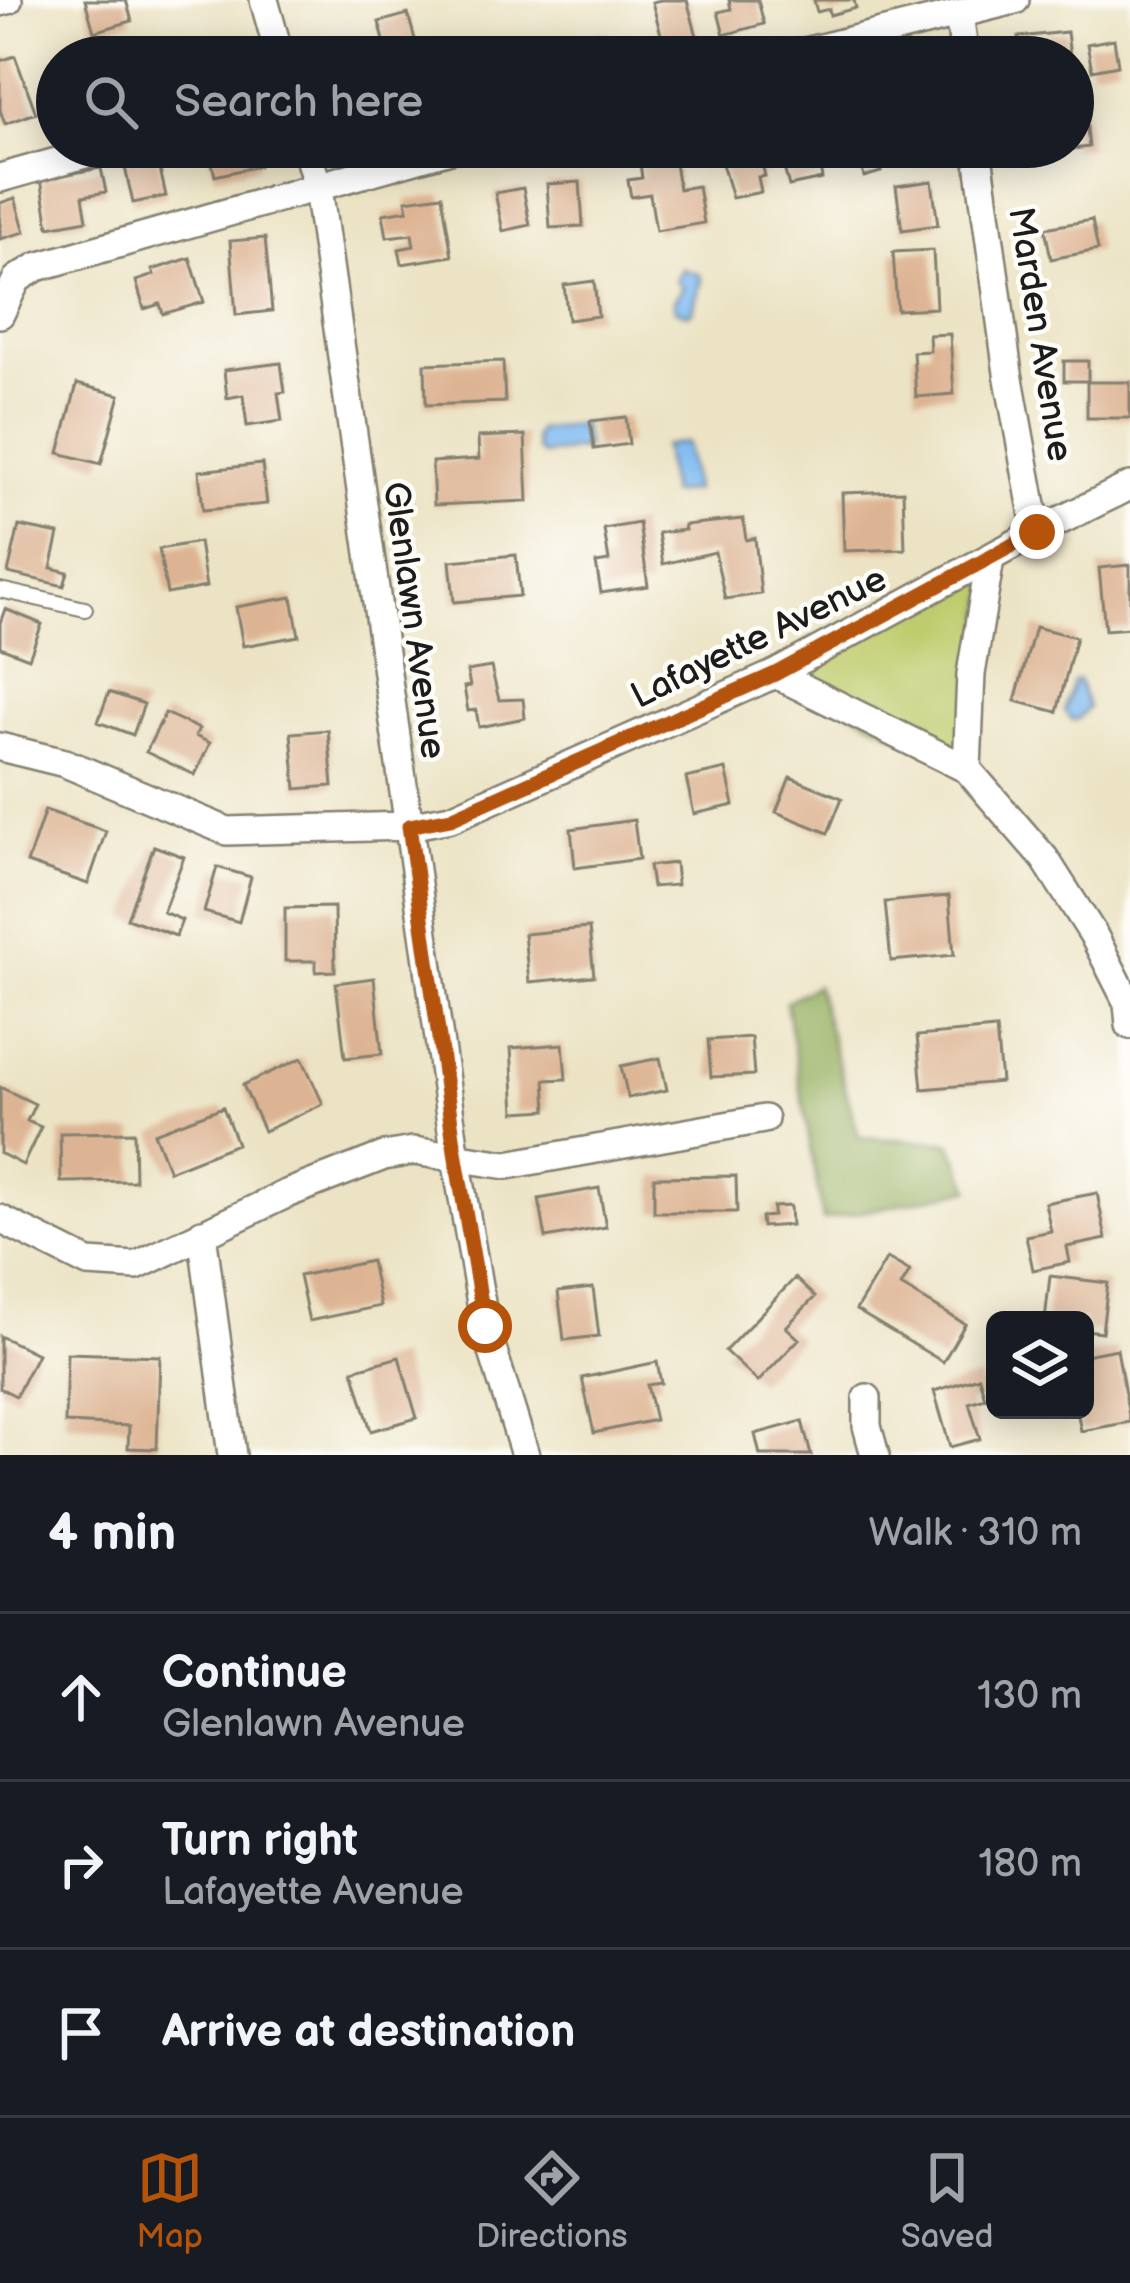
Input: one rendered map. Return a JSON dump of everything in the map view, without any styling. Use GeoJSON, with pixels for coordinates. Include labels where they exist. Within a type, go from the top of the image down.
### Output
{"type":"FeatureCollection","features":[{"type":"Feature","properties":{"kind":"street"},"geometry":{"type":"LineString","coordinates":[[264,0],[274,36]]}},
{"type":"Feature","properties":{"kind":"street"},"geometry":{"type":"LineString","coordinates":[[869,36],[1015,0]]}},
{"type":"Feature","properties":{"kind":"street"},"geometry":{"type":"LineString","coordinates":[[959,14],[962,36]]}},
{"type":"Feature","properties":{"kind":"street"},"geometry":{"type":"LineString","coordinates":[[0,178],[36,168]]}},
{"type":"Feature","properties":{"kind":"street","name":"Glenlawn Avenue"},"geometry":{"type":"LineString","coordinates":[[312,168],[456,1158],[485,1326],[525,1455]]}},
{"type":"Feature","properties":{"kind":"street"},"geometry":{"type":"LineString","coordinates":[[0,314],[17,279],[37,267],[386,168]]}},
{"type":"Feature","properties":{"kind":"street","name":"Marden Avenue"},"geometry":{"type":"LineString","coordinates":[[980,168],[1008,373],[1037,532]]}},
{"type":"Feature","properties":{"kind":"street","name":"Lafayette Avenue"},"geometry":{"type":"LineString","coordinates":[[0,747],[65,763],[227,830],[409,826],[451,818],[775,674],[1130,486]]}},
{"type":"Feature","properties":{"kind":"street"},"geometry":{"type":"LineString","coordinates":[[967,769],[971,674],[990,559]]}},
{"type":"Feature","properties":{"kind":"street"},"geometry":{"type":"LineString","coordinates":[[775,674],[967,769],[1045,859],[1093,934],[1129,1010]]}},
{"type":"Feature","properties":{"kind":"street"},"geometry":{"type":"LineString","coordinates":[[0,1219],[59,1251],[103,1267],[136,1266],[286,1194],[385,1156],[413,1151],[507,1165],[764,1119]]}},
{"type":"Feature","properties":{"kind":"street"},"geometry":{"type":"LineString","coordinates":[[202,1233],[232,1455]]}},
{"type":"Feature","properties":{"kind":"street"},"geometry":{"type":"LineString","coordinates":[[867,1397],[874,1455]]}},
{"type":"Feature","properties":{"kind":"lane"},"geometry":{"type":"LineString","coordinates":[[0,590],[85,609]]}},
{"type":"Feature","properties":{"kind":"green space"},"geometry":{"type":"Polygon","coordinates":[[[990,559],[967,769],[775,674],[990,559]]]}},
{"type":"Feature","properties":{"kind":"green space"},"geometry":{"type":"Polygon","coordinates":[[[816,985],[859,1137],[951,1143],[971,1189],[823,1220],[786,1002],[816,985]]]}},
{"type":"Feature","properties":{"kind":"water"},"geometry":{"type":"Polygon","coordinates":[[[682,269],[702,280],[692,312],[687,314],[675,309],[674,301],[683,288],[676,280],[682,269]]]}},
{"type":"Feature","properties":{"kind":"water"},"geometry":{"type":"Polygon","coordinates":[[[582,424],[586,448],[543,455],[537,450],[538,430],[582,424]]]}},
{"type":"Feature","properties":{"kind":"water"},"geometry":{"type":"Polygon","coordinates":[[[686,442],[694,490],[670,494],[663,446],[686,442]]]}},
{"type":"Feature","properties":{"kind":"water"},"geometry":{"type":"Polygon","coordinates":[[[1078,680],[1088,707],[1072,720],[1064,711],[1073,682],[1078,680]]]}},
{"type":"Feature","properties":{"kind":"building"},"geometry":{"type":"Polygon","coordinates":[[[85,0],[126,0],[132,21],[94,32],[85,0]]]}},
{"type":"Feature","properties":{"kind":"building"},"geometry":{"type":"Polygon","coordinates":[[[687,0],[697,36],[661,36],[652,2],[687,0]]]}},
{"type":"Feature","properties":{"kind":"building"},"geometry":{"type":"Polygon","coordinates":[[[729,0],[758,0],[764,24],[724,35],[718,12],[731,9],[729,0]]]}},
{"type":"Feature","properties":{"kind":"building"},"geometry":{"type":"Polygon","coordinates":[[[814,0],[854,0],[856,8],[830,15],[829,9],[817,12],[814,0]]]}},
{"type":"Feature","properties":{"kind":"building"},"geometry":{"type":"Polygon","coordinates":[[[408,14],[414,36],[383,36],[379,22],[408,14]]]}},
{"type":"Feature","properties":{"kind":"building"},"geometry":{"type":"Polygon","coordinates":[[[1114,39],[1118,65],[1094,70],[1094,43],[1114,39]]]}},
{"type":"Feature","properties":{"kind":"building"},"geometry":{"type":"Polygon","coordinates":[[[15,56],[36,113],[5,124],[0,110],[0,61],[15,56]]]}},
{"type":"Feature","properties":{"kind":"building"},"geometry":{"type":"Polygon","coordinates":[[[101,168],[106,192],[83,196],[87,220],[49,227],[41,179],[101,168]]]}},
{"type":"Feature","properties":{"kind":"building"},"geometry":{"type":"Polygon","coordinates":[[[125,168],[160,168],[166,196],[133,203],[125,168]]]}},
{"type":"Feature","properties":{"kind":"building"},"geometry":{"type":"Polygon","coordinates":[[[213,168],[250,168],[215,176],[213,168]]]}},
{"type":"Feature","properties":{"kind":"building"},"geometry":{"type":"Polygon","coordinates":[[[641,168],[676,168],[679,189],[698,186],[704,223],[656,231],[650,194],[631,197],[628,180],[642,178],[641,168]]]}},
{"type":"Feature","properties":{"kind":"building"},"geometry":{"type":"Polygon","coordinates":[[[723,168],[763,168],[765,176],[758,177],[761,192],[732,198],[723,168]]]}},
{"type":"Feature","properties":{"kind":"building"},"geometry":{"type":"Polygon","coordinates":[[[784,168],[820,168],[822,179],[789,186],[784,168]]]}},
{"type":"Feature","properties":{"kind":"building"},"geometry":{"type":"Polygon","coordinates":[[[862,168],[880,168],[881,172],[864,177],[862,168]]]}},
{"type":"Feature","properties":{"kind":"building"},"geometry":{"type":"Polygon","coordinates":[[[932,181],[938,225],[902,230],[896,186],[932,181]]]}},
{"type":"Feature","properties":{"kind":"building"},"geometry":{"type":"Polygon","coordinates":[[[580,182],[583,226],[550,228],[547,184],[580,182]]]}},
{"type":"Feature","properties":{"kind":"building"},"geometry":{"type":"Polygon","coordinates":[[[523,188],[530,225],[503,231],[495,193],[523,188]]]}},
{"type":"Feature","properties":{"kind":"building"},"geometry":{"type":"Polygon","coordinates":[[[442,195],[452,256],[402,264],[399,249],[414,246],[412,234],[387,237],[383,214],[408,210],[406,200],[442,195]]]}},
{"type":"Feature","properties":{"kind":"building"},"geometry":{"type":"Polygon","coordinates":[[[15,198],[25,232],[0,239],[0,203],[15,198]]]}},
{"type":"Feature","properties":{"kind":"building"},"geometry":{"type":"Polygon","coordinates":[[[1092,220],[1098,250],[1051,259],[1045,228],[1092,220]]]}},
{"type":"Feature","properties":{"kind":"building"},"geometry":{"type":"Polygon","coordinates":[[[265,238],[272,311],[236,315],[230,241],[265,238]]]}},
{"type":"Feature","properties":{"kind":"building"},"geometry":{"type":"Polygon","coordinates":[[[933,250],[936,308],[897,310],[893,252],[933,250]]]}},
{"type":"Feature","properties":{"kind":"building"},"geometry":{"type":"Polygon","coordinates":[[[190,258],[204,302],[163,314],[160,304],[144,309],[136,281],[154,275],[152,270],[190,258]]]}},
{"type":"Feature","properties":{"kind":"building"},"geometry":{"type":"Polygon","coordinates":[[[594,281],[598,316],[568,320],[564,285],[594,281]]]}},
{"type":"Feature","properties":{"kind":"building"},"geometry":{"type":"Polygon","coordinates":[[[950,334],[954,394],[916,397],[913,352],[930,351],[929,335],[950,334]]]}},
{"type":"Feature","properties":{"kind":"building"},"geometry":{"type":"Polygon","coordinates":[[[503,361],[505,402],[426,405],[425,364],[503,361]]]}},
{"type":"Feature","properties":{"kind":"building"},"geometry":{"type":"Polygon","coordinates":[[[1064,361],[1088,361],[1088,381],[1064,381],[1064,361]]]}},
{"type":"Feature","properties":{"kind":"building"},"geometry":{"type":"Polygon","coordinates":[[[281,363],[282,421],[247,426],[243,395],[227,398],[224,370],[281,363]]]}},
{"type":"Feature","properties":{"kind":"building"},"geometry":{"type":"Polygon","coordinates":[[[1087,382],[1130,382],[1130,418],[1087,418],[1087,382]]]}},
{"type":"Feature","properties":{"kind":"building"},"geometry":{"type":"Polygon","coordinates":[[[77,384],[120,395],[101,464],[59,453],[77,384]]]}},
{"type":"Feature","properties":{"kind":"building"},"geometry":{"type":"Polygon","coordinates":[[[626,417],[629,444],[594,449],[590,421],[626,417]]]}},
{"type":"Feature","properties":{"kind":"building"},"geometry":{"type":"Polygon","coordinates":[[[525,435],[528,501],[434,505],[432,462],[479,459],[478,437],[525,435]]]}},
{"type":"Feature","properties":{"kind":"building"},"geometry":{"type":"Polygon","coordinates":[[[262,464],[267,504],[203,510],[199,471],[262,464]]]}},
{"type":"Feature","properties":{"kind":"building"},"geometry":{"type":"Polygon","coordinates":[[[903,491],[905,549],[844,551],[842,493],[903,491]]]}},
{"type":"Feature","properties":{"kind":"building"},"geometry":{"type":"Polygon","coordinates":[[[743,519],[746,540],[755,538],[761,594],[725,599],[715,552],[663,564],[658,533],[685,530],[684,525],[743,519]]]}},
{"type":"Feature","properties":{"kind":"building"},"geometry":{"type":"Polygon","coordinates":[[[639,523],[648,586],[601,593],[596,563],[609,561],[604,529],[639,523]]]}},
{"type":"Feature","properties":{"kind":"building"},"geometry":{"type":"Polygon","coordinates":[[[19,526],[59,534],[51,568],[68,572],[64,586],[8,573],[19,526]]]}},
{"type":"Feature","properties":{"kind":"building"},"geometry":{"type":"Polygon","coordinates":[[[199,542],[206,587],[167,594],[159,549],[199,542]]]}},
{"type":"Feature","properties":{"kind":"building"},"geometry":{"type":"Polygon","coordinates":[[[516,555],[520,596],[454,602],[450,561],[516,555]]]}},
{"type":"Feature","properties":{"kind":"building"},"geometry":{"type":"Polygon","coordinates":[[[1130,565],[1130,628],[1105,630],[1099,568],[1130,565]]]}},
{"type":"Feature","properties":{"kind":"building"},"geometry":{"type":"Polygon","coordinates":[[[292,597],[299,636],[243,646],[236,607],[292,597]]]}},
{"type":"Feature","properties":{"kind":"building"},"geometry":{"type":"Polygon","coordinates":[[[5,609],[42,624],[29,658],[0,647],[5,609]]]}},
{"type":"Feature","properties":{"kind":"building"},"geometry":{"type":"Polygon","coordinates":[[[1035,627],[1076,637],[1057,712],[1015,701],[1035,627]]]}},
{"type":"Feature","properties":{"kind":"building"},"geometry":{"type":"Polygon","coordinates":[[[491,667],[499,700],[523,699],[525,718],[479,727],[476,710],[468,711],[467,671],[491,667]]]}},
{"type":"Feature","properties":{"kind":"building"},"geometry":{"type":"Polygon","coordinates":[[[109,692],[144,704],[133,735],[98,722],[109,692]]]}},
{"type":"Feature","properties":{"kind":"building"},"geometry":{"type":"Polygon","coordinates":[[[165,713],[199,729],[195,736],[210,743],[195,775],[146,752],[165,713]]]}},
{"type":"Feature","properties":{"kind":"building"},"geometry":{"type":"Polygon","coordinates":[[[328,730],[333,786],[296,789],[291,733],[328,730]]]}},
{"type":"Feature","properties":{"kind":"building"},"geometry":{"type":"Polygon","coordinates":[[[726,769],[734,805],[694,814],[686,778],[726,769]]]}},
{"type":"Feature","properties":{"kind":"building"},"geometry":{"type":"Polygon","coordinates":[[[790,777],[842,798],[828,833],[776,812],[790,777]]]}},
{"type":"Feature","properties":{"kind":"building"},"geometry":{"type":"Polygon","coordinates":[[[45,810],[106,831],[88,884],[27,863],[45,810]]]}},
{"type":"Feature","properties":{"kind":"building"},"geometry":{"type":"Polygon","coordinates":[[[634,820],[639,859],[575,868],[571,829],[634,820]]]}},
{"type":"Feature","properties":{"kind":"building"},"geometry":{"type":"Polygon","coordinates":[[[154,846],[184,857],[163,912],[182,920],[176,936],[127,918],[154,846]]]}},
{"type":"Feature","properties":{"kind":"building"},"geometry":{"type":"Polygon","coordinates":[[[675,863],[677,885],[652,887],[649,866],[675,863]]]}},
{"type":"Feature","properties":{"kind":"building"},"geometry":{"type":"Polygon","coordinates":[[[217,867],[251,877],[239,922],[204,912],[217,867]]]}},
{"type":"Feature","properties":{"kind":"building"},"geometry":{"type":"Polygon","coordinates":[[[949,896],[954,955],[891,961],[885,902],[949,896]]]}},
{"type":"Feature","properties":{"kind":"building"},"geometry":{"type":"Polygon","coordinates":[[[334,907],[335,971],[316,972],[316,961],[285,961],[285,908],[334,907]]]}},
{"type":"Feature","properties":{"kind":"building"},"geometry":{"type":"Polygon","coordinates":[[[589,928],[594,976],[529,982],[524,934],[589,928]]]}},
{"type":"Feature","properties":{"kind":"building"},"geometry":{"type":"Polygon","coordinates":[[[374,978],[382,1054],[345,1058],[336,983],[374,978]]]}},
{"type":"Feature","properties":{"kind":"building"},"geometry":{"type":"Polygon","coordinates":[[[996,1029],[1001,1082],[922,1089],[917,1036],[996,1029]]]}},
{"type":"Feature","properties":{"kind":"building"},"geometry":{"type":"Polygon","coordinates":[[[751,1037],[754,1075],[711,1077],[708,1040],[751,1037]]]}},
{"type":"Feature","properties":{"kind":"building"},"geometry":{"type":"Polygon","coordinates":[[[563,1044],[566,1079],[545,1080],[547,1110],[515,1112],[511,1048],[563,1044]]]}},
{"type":"Feature","properties":{"kind":"building"},"geometry":{"type":"Polygon","coordinates":[[[302,1058],[323,1104],[264,1131],[243,1085],[302,1058]]]}},
{"type":"Feature","properties":{"kind":"building"},"geometry":{"type":"Polygon","coordinates":[[[660,1058],[667,1090],[628,1098],[621,1066],[660,1058]]]}},
{"type":"Feature","properties":{"kind":"building"},"geometry":{"type":"Polygon","coordinates":[[[0,1087],[35,1104],[27,1121],[41,1127],[23,1165],[0,1153],[0,1087]]]}},
{"type":"Feature","properties":{"kind":"building"},"geometry":{"type":"Polygon","coordinates":[[[223,1107],[237,1144],[169,1171],[154,1133],[223,1107]]]}},
{"type":"Feature","properties":{"kind":"building"},"geometry":{"type":"Polygon","coordinates":[[[134,1132],[135,1181],[61,1182],[60,1133],[134,1132]]]}},
{"type":"Feature","properties":{"kind":"building"},"geometry":{"type":"Polygon","coordinates":[[[736,1176],[737,1212],[654,1212],[654,1177],[736,1176]]]}},
{"type":"Feature","properties":{"kind":"building"},"geometry":{"type":"Polygon","coordinates":[[[599,1188],[606,1227],[546,1238],[539,1199],[599,1188]]]}},
{"type":"Feature","properties":{"kind":"building"},"geometry":{"type":"Polygon","coordinates":[[[1097,1193],[1106,1239],[1067,1247],[1070,1262],[1033,1270],[1026,1236],[1051,1231],[1045,1203],[1097,1193]]]}},
{"type":"Feature","properties":{"kind":"building"},"geometry":{"type":"Polygon","coordinates":[[[790,1206],[791,1225],[762,1227],[761,1217],[773,1216],[773,1207],[790,1206]]]}},
{"type":"Feature","properties":{"kind":"building"},"geometry":{"type":"Polygon","coordinates":[[[887,1258],[910,1271],[901,1286],[965,1324],[943,1362],[856,1310],[887,1258]]]}},
{"type":"Feature","properties":{"kind":"building"},"geometry":{"type":"Polygon","coordinates":[[[371,1261],[380,1306],[309,1321],[299,1276],[371,1261]]]}},
{"type":"Feature","properties":{"kind":"building"},"geometry":{"type":"Polygon","coordinates":[[[1050,1276],[1108,1283],[1102,1332],[1094,1331],[1094,1311],[1046,1311],[1050,1276]]]}},
{"type":"Feature","properties":{"kind":"building"},"geometry":{"type":"Polygon","coordinates":[[[795,1278],[815,1297],[786,1327],[799,1339],[758,1382],[725,1351],[795,1278]]]}},
{"type":"Feature","properties":{"kind":"building"},"geometry":{"type":"Polygon","coordinates":[[[593,1288],[599,1336],[564,1340],[558,1292],[593,1288]]]}},
{"type":"Feature","properties":{"kind":"building"},"geometry":{"type":"Polygon","coordinates":[[[0,1336],[37,1354],[16,1396],[0,1388],[0,1336]]]}},
{"type":"Feature","properties":{"kind":"building"},"geometry":{"type":"Polygon","coordinates":[[[1117,1349],[1130,1422],[1081,1431],[1079,1419],[1094,1419],[1094,1353],[1117,1349]]]}},
{"type":"Feature","properties":{"kind":"building"},"geometry":{"type":"Polygon","coordinates":[[[67,1353],[160,1356],[157,1449],[128,1448],[129,1426],[65,1423],[67,1353]]]}},
{"type":"Feature","properties":{"kind":"building"},"geometry":{"type":"Polygon","coordinates":[[[399,1357],[417,1418],[371,1431],[353,1370],[399,1357]]]}},
{"type":"Feature","properties":{"kind":"building"},"geometry":{"type":"Polygon","coordinates":[[[657,1362],[661,1383],[647,1385],[655,1420],[594,1433],[582,1378],[657,1362]]]}},
{"type":"Feature","properties":{"kind":"building"},"geometry":{"type":"Polygon","coordinates":[[[979,1377],[985,1398],[969,1403],[980,1439],[950,1447],[934,1391],[979,1377]]]}},
{"type":"Feature","properties":{"kind":"building"},"geometry":{"type":"Polygon","coordinates":[[[802,1421],[811,1455],[760,1455],[755,1434],[802,1421]]]}},
{"type":"Feature","properties":{"kind":"route"},"geometry":{"type":"LineString","coordinates":[[485,1326],[409,826],[451,818],[775,674],[1037,532]]}}]}
